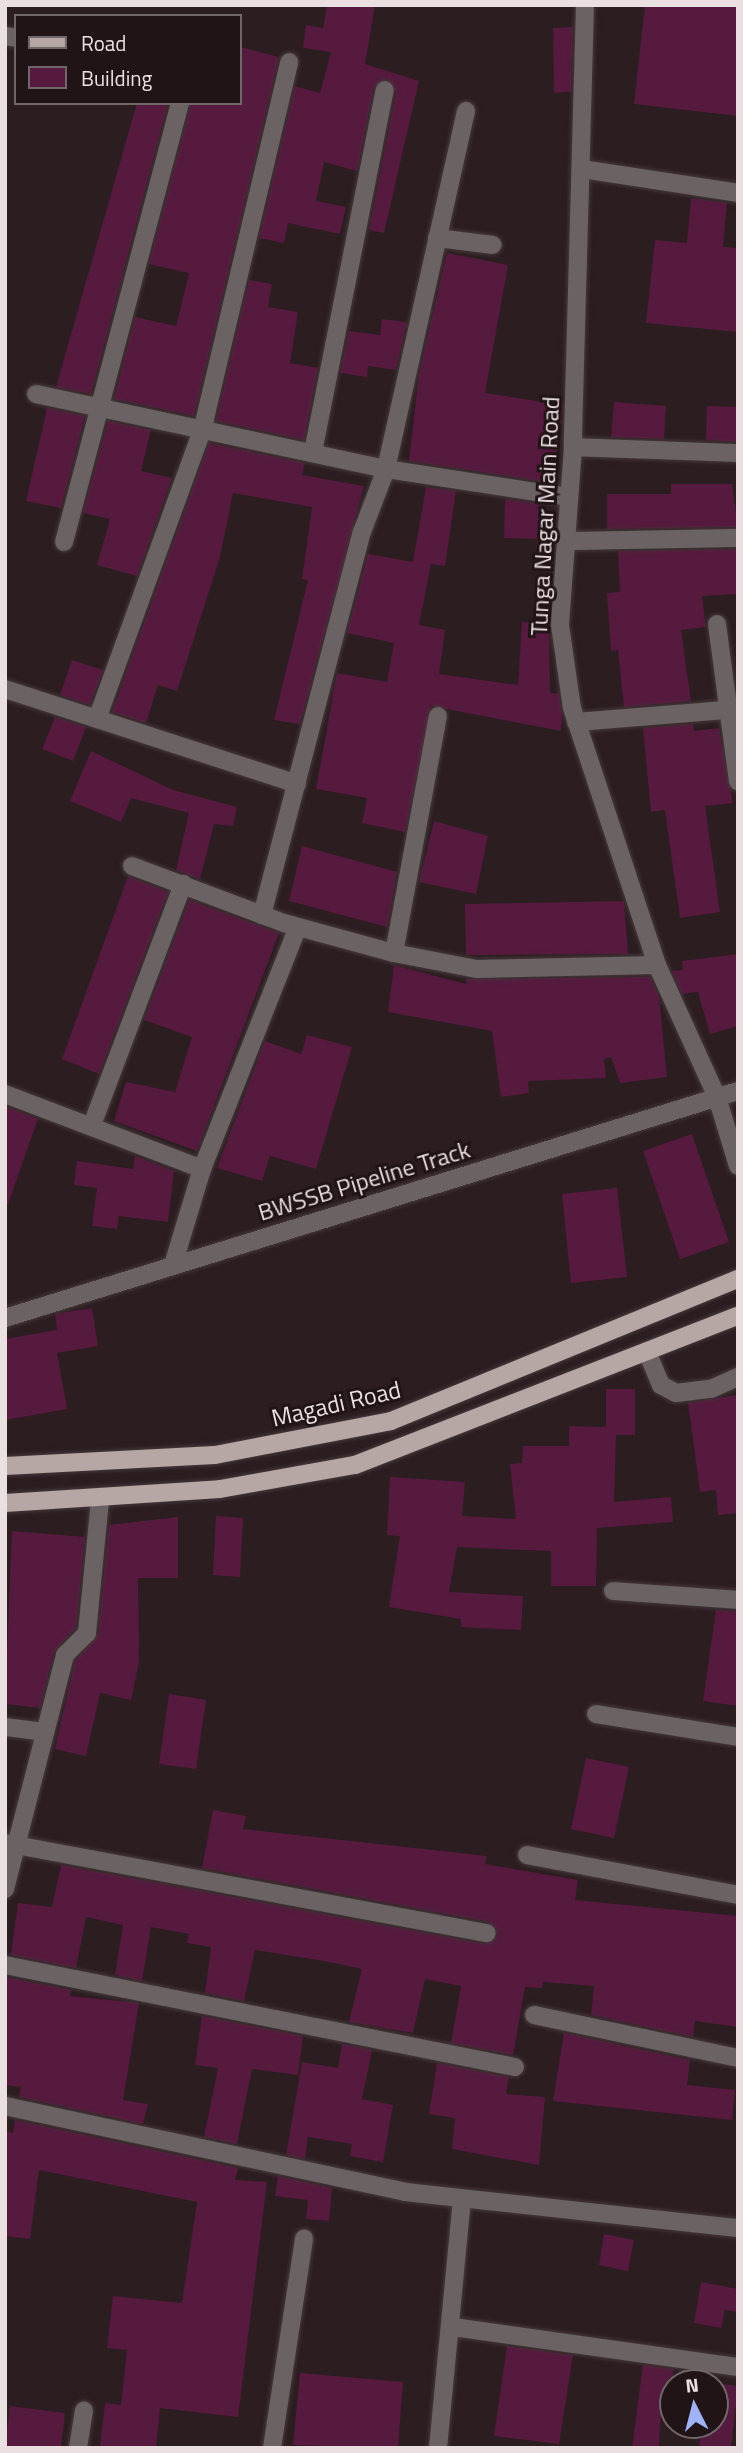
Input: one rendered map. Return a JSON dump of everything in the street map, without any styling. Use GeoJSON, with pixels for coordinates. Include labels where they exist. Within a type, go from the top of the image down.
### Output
{"type":"FeatureCollection","features":[{"type":"Feature","properties":{"kind":"main road","name":"Magadi Road"},"geometry":{"type":"LineString","coordinates":[[5,1466],[215,1455],[391,1421],[738,1279]]}},
{"type":"Feature","properties":{"kind":"main road"},"geometry":{"type":"LineString","coordinates":[[5,1503],[100,1500],[220,1489],[355,1465],[738,1316]]}},
{"type":"Feature","properties":{"kind":"street","name":"Tunga Nagar Main Road"},"geometry":{"type":"LineString","coordinates":[[585,5],[573,447],[560,625],[576,722],[657,965],[717,1097],[738,1166]]}},
{"type":"Feature","properties":{"kind":"street"},"geometry":{"type":"LineString","coordinates":[[97,719],[203,427],[289,62]]}},
{"type":"Feature","properties":{"kind":"street"},"geometry":{"type":"LineString","coordinates":[[313,452],[385,90]]}},
{"type":"Feature","properties":{"kind":"street"},"geometry":{"type":"LineString","coordinates":[[64,542],[179,105]]}},
{"type":"Feature","properties":{"kind":"street"},"geometry":{"type":"LineString","coordinates":[[262,915],[362,532],[386,469],[466,111]]}},
{"type":"Feature","properties":{"kind":"street"},"geometry":{"type":"LineString","coordinates":[[582,169],[738,193]]}},
{"type":"Feature","properties":{"kind":"street"},"geometry":{"type":"LineString","coordinates":[[437,238],[493,245]]}},
{"type":"Feature","properties":{"kind":"street"},"geometry":{"type":"LineString","coordinates":[[36,394],[203,427],[386,469],[569,498]]}},
{"type":"Feature","properties":{"kind":"street"},"geometry":{"type":"LineString","coordinates":[[573,447],[738,453]]}},
{"type":"Feature","properties":{"kind":"street"},"geometry":{"type":"LineString","coordinates":[[567,541],[738,538]]}},
{"type":"Feature","properties":{"kind":"street"},"geometry":{"type":"LineString","coordinates":[[717,624],[733,709],[738,782]]}},
{"type":"Feature","properties":{"kind":"street"},"geometry":{"type":"LineString","coordinates":[[5,689],[298,784]]}},
{"type":"Feature","properties":{"kind":"street"},"geometry":{"type":"LineString","coordinates":[[576,722],[733,709]]}},
{"type":"Feature","properties":{"kind":"street"},"geometry":{"type":"LineString","coordinates":[[394,953],[439,716]]}},
{"type":"Feature","properties":{"kind":"street"},"geometry":{"type":"LineString","coordinates":[[132,866],[298,927],[394,953],[477,968],[657,965]]}},
{"type":"Feature","properties":{"kind":"street"},"geometry":{"type":"LineString","coordinates":[[92,1125],[183,884]]}},
{"type":"Feature","properties":{"kind":"street"},"geometry":{"type":"LineString","coordinates":[[173,1265],[202,1169],[298,927]]}},
{"type":"Feature","properties":{"kind":"street","name":"BWSSB Pipeline Track"},"geometry":{"type":"LineString","coordinates":[[5,1318],[738,1091]]}},
{"type":"Feature","properties":{"kind":"street"},"geometry":{"type":"LineString","coordinates":[[5,1094],[202,1169]]}},
{"type":"Feature","properties":{"kind":"street"},"geometry":{"type":"LineString","coordinates":[[647,1352],[661,1385],[676,1393],[711,1389],[738,1377]]}},
{"type":"Feature","properties":{"kind":"street"},"geometry":{"type":"LineString","coordinates":[[5,1889],[9,1844],[65,1655],[87,1633],[100,1500]]}},
{"type":"Feature","properties":{"kind":"street"},"geometry":{"type":"LineString","coordinates":[[613,1591],[738,1600]]}},
{"type":"Feature","properties":{"kind":"street"},"geometry":{"type":"LineString","coordinates":[[596,1714],[738,1737]]}},
{"type":"Feature","properties":{"kind":"street"},"geometry":{"type":"LineString","coordinates":[[5,1727],[44,1732]]}},
{"type":"Feature","properties":{"kind":"street"},"geometry":{"type":"LineString","coordinates":[[9,1844],[487,1933]]}},
{"type":"Feature","properties":{"kind":"street"},"geometry":{"type":"LineString","coordinates":[[527,1855],[738,1895]]}},
{"type":"Feature","properties":{"kind":"street"},"geometry":{"type":"LineString","coordinates":[[5,1965],[515,2067]]}},
{"type":"Feature","properties":{"kind":"street"},"geometry":{"type":"LineString","coordinates":[[534,2015],[738,2058]]}},
{"type":"Feature","properties":{"kind":"street"},"geometry":{"type":"LineString","coordinates":[[5,2106],[462,2200],[738,2228]]}},
{"type":"Feature","properties":{"kind":"street"},"geometry":{"type":"LineString","coordinates":[[438,2448],[453,2327],[462,2200]]}},
{"type":"Feature","properties":{"kind":"street"},"geometry":{"type":"LineString","coordinates":[[272,2448],[304,2238]]}},
{"type":"Feature","properties":{"kind":"street"},"geometry":{"type":"LineString","coordinates":[[453,2327],[738,2367]]}},
{"type":"Feature","properties":{"kind":"street"},"geometry":{"type":"LineString","coordinates":[[78,2448],[84,2410]]}},
{"type":"Feature","properties":{"kind":"building"},"geometry":{"type":"Polygon","coordinates":[[[327,5],[375,5],[365,64],[419,81],[384,233],[369,230],[396,92],[387,79],[374,88],[357,171],[324,162],[316,201],[346,207],[340,234],[288,223],[284,243],[259,238],[295,86],[320,93],[331,52],[303,48],[306,25],[323,28],[327,5]]]}},
{"type":"Feature","properties":{"kind":"building"},"geometry":{"type":"Polygon","coordinates":[[[645,5],[738,5],[738,116],[634,104],[645,5]]]}},
{"type":"Feature","properties":{"kind":"building"},"geometry":{"type":"Polygon","coordinates":[[[573,27],[571,92],[554,93],[553,28],[573,27]]]}},
{"type":"Feature","properties":{"kind":"building"},"geometry":{"type":"Polygon","coordinates":[[[242,48],[279,57],[194,416],[114,399],[135,317],[176,326],[189,273],[149,264],[190,105],[242,105],[242,48]]]}},
{"type":"Feature","properties":{"kind":"building"},"geometry":{"type":"Polygon","coordinates":[[[136,105],[167,105],[91,394],[56,387],[136,105]]]}},
{"type":"Feature","properties":{"kind":"building"},"geometry":{"type":"Polygon","coordinates":[[[691,198],[727,203],[723,247],[738,248],[738,332],[646,323],[655,240],[687,243],[691,198]]]}},
{"type":"Feature","properties":{"kind":"building"},"geometry":{"type":"Polygon","coordinates":[[[447,253],[508,265],[485,393],[563,405],[552,483],[409,461],[419,373],[447,253]]]}},
{"type":"Feature","properties":{"kind":"building"},"geometry":{"type":"Polygon","coordinates":[[[249,280],[272,284],[268,307],[298,312],[290,363],[318,368],[304,440],[216,421],[249,280]]]}},
{"type":"Feature","properties":{"kind":"building"},"geometry":{"type":"Polygon","coordinates":[[[382,319],[407,322],[396,370],[368,366],[367,377],[340,373],[349,331],[380,335],[382,319]]]}},
{"type":"Feature","properties":{"kind":"building"},"geometry":{"type":"Polygon","coordinates":[[[614,402],[666,406],[664,439],[611,437],[614,402]]]}},
{"type":"Feature","properties":{"kind":"building"},"geometry":{"type":"Polygon","coordinates":[[[707,406],[738,407],[738,442],[706,440],[707,406]]]}},
{"type":"Feature","properties":{"kind":"building"},"geometry":{"type":"Polygon","coordinates":[[[47,408],[85,416],[61,508],[26,501],[47,408]]]}},
{"type":"Feature","properties":{"kind":"building"},"geometry":{"type":"Polygon","coordinates":[[[108,421],[151,430],[141,471],[172,478],[137,576],[97,565],[110,519],[83,513],[108,421]]]}},
{"type":"Feature","properties":{"kind":"building"},"geometry":{"type":"Polygon","coordinates":[[[209,443],[305,463],[302,475],[364,486],[300,724],[274,720],[308,580],[302,579],[312,507],[233,493],[220,557],[177,691],[158,685],[146,723],[112,712],[209,443]]]}},
{"type":"Feature","properties":{"kind":"building"},"geometry":{"type":"Polygon","coordinates":[[[671,484],[732,484],[738,527],[607,529],[607,494],[671,494],[671,484]]]}},
{"type":"Feature","properties":{"kind":"building"},"geometry":{"type":"Polygon","coordinates":[[[426,487],[456,491],[445,566],[431,564],[419,625],[445,630],[439,674],[518,685],[522,622],[549,624],[550,693],[559,694],[562,715],[561,731],[431,706],[405,832],[362,823],[367,798],[316,789],[337,673],[387,682],[394,643],[347,633],[368,554],[413,562],[426,487]]]}},
{"type":"Feature","properties":{"kind":"building"},"geometry":{"type":"Polygon","coordinates":[[[505,499],[541,504],[540,539],[504,538],[505,499]]]}},
{"type":"Feature","properties":{"kind":"building"},"geometry":{"type":"Polygon","coordinates":[[[738,549],[738,594],[702,596],[706,627],[681,630],[691,701],[624,707],[618,650],[611,651],[607,593],[620,592],[618,551],[738,549]]]}},
{"type":"Feature","properties":{"kind":"building"},"geometry":{"type":"Polygon","coordinates":[[[72,660],[103,670],[90,705],[60,695],[72,660]]]}},
{"type":"Feature","properties":{"kind":"building"},"geometry":{"type":"Polygon","coordinates":[[[55,717],[86,727],[73,761],[42,749],[55,717]]]}},
{"type":"Feature","properties":{"kind":"building"},"geometry":{"type":"Polygon","coordinates":[[[693,724],[694,731],[719,728],[733,803],[705,806],[720,912],[680,918],[665,810],[651,812],[643,728],[693,724]]]}},
{"type":"Feature","properties":{"kind":"building"},"geometry":{"type":"Polygon","coordinates":[[[91,751],[173,790],[237,807],[233,826],[214,824],[200,879],[176,870],[189,813],[131,798],[121,822],[70,801],[91,751]]]}},
{"type":"Feature","properties":{"kind":"building"},"geometry":{"type":"Polygon","coordinates":[[[434,821],[488,836],[476,894],[419,882],[434,821]]]}},
{"type":"Feature","properties":{"kind":"building"},"geometry":{"type":"Polygon","coordinates":[[[302,846],[397,872],[387,927],[289,901],[302,846]]]}},
{"type":"Feature","properties":{"kind":"building"},"geometry":{"type":"Polygon","coordinates":[[[128,876],[168,892],[99,1074],[62,1059],[128,876]]]}},
{"type":"Feature","properties":{"kind":"building"},"geometry":{"type":"Polygon","coordinates":[[[189,900],[279,933],[197,1151],[114,1121],[126,1082],[175,1092],[192,1037],[144,1020],[189,900]]]}},
{"type":"Feature","properties":{"kind":"building"},"geometry":{"type":"Polygon","coordinates":[[[624,901],[628,954],[466,955],[465,904],[624,901]]]}},
{"type":"Feature","properties":{"kind":"building"},"geometry":{"type":"Polygon","coordinates":[[[738,954],[738,1026],[710,1034],[698,992],[682,994],[672,971],[683,970],[682,961],[738,954]]]}},
{"type":"Feature","properties":{"kind":"building"},"geometry":{"type":"Polygon","coordinates":[[[394,965],[466,984],[466,979],[650,977],[659,996],[667,1077],[620,1083],[611,1057],[604,1059],[606,1078],[528,1081],[529,1093],[501,1097],[492,1031],[388,1012],[394,965]]]}},
{"type":"Feature","properties":{"kind":"building"},"geometry":{"type":"Polygon","coordinates":[[[307,1035],[352,1047],[316,1169],[270,1156],[262,1181],[217,1168],[265,1041],[301,1054],[307,1035]]]}},
{"type":"Feature","properties":{"kind":"building"},"geometry":{"type":"Polygon","coordinates":[[[5,1106],[38,1119],[8,1204],[5,1204],[5,1106]]]}},
{"type":"Feature","properties":{"kind":"building"},"geometry":{"type":"Polygon","coordinates":[[[692,1134],[729,1242],[680,1259],[643,1151],[692,1134]]]}},
{"type":"Feature","properties":{"kind":"building"},"geometry":{"type":"Polygon","coordinates":[[[135,1156],[174,1171],[168,1222],[119,1216],[117,1229],[92,1226],[97,1188],[74,1185],[77,1161],[133,1169],[135,1156]]]}},
{"type":"Feature","properties":{"kind":"building"},"geometry":{"type":"Polygon","coordinates":[[[617,1188],[627,1277],[571,1283],[562,1194],[617,1188]]]}},
{"type":"Feature","properties":{"kind":"building"},"geometry":{"type":"Polygon","coordinates":[[[92,1308],[98,1346],[57,1353],[67,1409],[5,1420],[5,1339],[57,1330],[55,1314],[92,1308]]]}},
{"type":"Feature","properties":{"kind":"building"},"geometry":{"type":"Polygon","coordinates":[[[606,1389],[635,1389],[635,1435],[616,1435],[614,1502],[671,1497],[673,1522],[597,1528],[596,1586],[551,1586],[551,1551],[457,1547],[449,1592],[523,1596],[521,1630],[461,1627],[461,1619],[389,1607],[400,1536],[387,1535],[390,1477],[465,1482],[462,1516],[516,1519],[510,1464],[522,1463],[523,1446],[569,1446],[569,1426],[606,1427],[606,1389]]]}},
{"type":"Feature","properties":{"kind":"building"},"geometry":{"type":"Polygon","coordinates":[[[736,1395],[738,1513],[718,1515],[716,1490],[700,1492],[688,1403],[736,1395]]]}},
{"type":"Feature","properties":{"kind":"building"},"geometry":{"type":"Polygon","coordinates":[[[216,1516],[243,1518],[240,1577],[213,1575],[216,1516]]]}},
{"type":"Feature","properties":{"kind":"building"},"geometry":{"type":"Polygon","coordinates":[[[178,1517],[178,1578],[138,1578],[139,1662],[131,1700],[100,1693],[86,1756],[55,1749],[75,1661],[98,1634],[109,1525],[178,1517]]]}},
{"type":"Feature","properties":{"kind":"building"},"geometry":{"type":"Polygon","coordinates":[[[12,1531],[85,1537],[76,1628],[54,1652],[40,1708],[5,1704],[12,1531]]]}},
{"type":"Feature","properties":{"kind":"building"},"geometry":{"type":"Polygon","coordinates":[[[716,1610],[738,1612],[738,1706],[703,1701],[716,1610]]]}},
{"type":"Feature","properties":{"kind":"building"},"geometry":{"type":"Polygon","coordinates":[[[169,1694],[206,1700],[196,1769],[159,1764],[169,1694]]]}},
{"type":"Feature","properties":{"kind":"building"},"geometry":{"type":"Polygon","coordinates":[[[586,1758],[629,1767],[614,1838],[571,1829],[586,1758]]]}},
{"type":"Feature","properties":{"kind":"building"},"geometry":{"type":"Polygon","coordinates":[[[213,1810],[246,1816],[243,1829],[487,1856],[485,1864],[578,1880],[575,1900],[738,1916],[738,2027],[695,2021],[693,2037],[591,2015],[594,1986],[543,1982],[542,1988],[525,1987],[513,2055],[451,2043],[461,1986],[425,1979],[413,2033],[349,2022],[362,1969],[324,1961],[255,1950],[244,2001],[205,1993],[211,1947],[187,1943],[189,1934],[151,1927],[142,1981],[115,1975],[123,1925],[86,1917],[76,1968],[11,1955],[18,1903],[52,1907],[61,1865],[485,1944],[498,1936],[489,1922],[202,1868],[213,1810]]]}},
{"type":"Feature","properties":{"kind":"building"},"geometry":{"type":"Polygon","coordinates":[[[5,1977],[71,1990],[70,1996],[139,2003],[123,2100],[148,2104],[143,2124],[19,2097],[21,2087],[5,2085],[5,1977]]]}},
{"type":"Feature","properties":{"kind":"building"},"geometry":{"type":"Polygon","coordinates":[[[202,2016],[303,2036],[298,2075],[252,2069],[237,2144],[204,2137],[218,2068],[195,2065],[202,2016]]]}},
{"type":"Feature","properties":{"kind":"building"},"geometry":{"type":"Polygon","coordinates":[[[564,2033],[690,2060],[687,2085],[735,2090],[732,2120],[553,2101],[564,2033]]]}},
{"type":"Feature","properties":{"kind":"building"},"geometry":{"type":"Polygon","coordinates":[[[342,2044],[372,2050],[362,2099],[393,2105],[383,2162],[350,2156],[352,2144],[308,2137],[305,2159],[286,2155],[302,2062],[338,2068],[342,2044]]]}},
{"type":"Feature","properties":{"kind":"building"},"geometry":{"type":"Polygon","coordinates":[[[437,2063],[509,2077],[506,2094],[545,2097],[539,2165],[452,2149],[455,2118],[429,2114],[437,2063]]]}},
{"type":"Feature","properties":{"kind":"building"},"geometry":{"type":"Polygon","coordinates":[[[15,2120],[238,2168],[235,2180],[267,2182],[238,2417],[160,2408],[156,2448],[100,2446],[105,2403],[121,2405],[127,2350],[107,2348],[113,2296],[182,2303],[197,2202],[39,2170],[30,2239],[5,2236],[5,2131],[13,2133],[15,2120]]]}},
{"type":"Feature","properties":{"kind":"building"},"geometry":{"type":"Polygon","coordinates":[[[278,2176],[332,2188],[329,2221],[306,2219],[308,2200],[275,2196],[278,2176]]]}},
{"type":"Feature","properties":{"kind":"building"},"geometry":{"type":"Polygon","coordinates":[[[604,2234],[634,2240],[628,2271],[599,2265],[604,2234]]]}},
{"type":"Feature","properties":{"kind":"building"},"geometry":{"type":"Polygon","coordinates":[[[701,2282],[738,2289],[738,2312],[725,2310],[721,2328],[694,2323],[701,2282]]]}},
{"type":"Feature","properties":{"kind":"building"},"geometry":{"type":"Polygon","coordinates":[[[507,2346],[573,2355],[559,2444],[494,2436],[507,2346]]]}},
{"type":"Feature","properties":{"kind":"building"},"geometry":{"type":"Polygon","coordinates":[[[643,2365],[673,2369],[659,2369],[659,2448],[632,2448],[643,2365]]]}},
{"type":"Feature","properties":{"kind":"building"},"geometry":{"type":"Polygon","coordinates":[[[300,2373],[403,2382],[398,2448],[293,2445],[300,2373]]]}},
{"type":"Feature","properties":{"kind":"building"},"geometry":{"type":"Polygon","coordinates":[[[729,2385],[738,2386],[731,2448],[699,2448],[700,2439],[729,2439],[729,2385]]]}},
{"type":"Feature","properties":{"kind":"building"},"geometry":{"type":"Polygon","coordinates":[[[10,2406],[65,2413],[61,2446],[5,2448],[10,2406]]]}}]}
